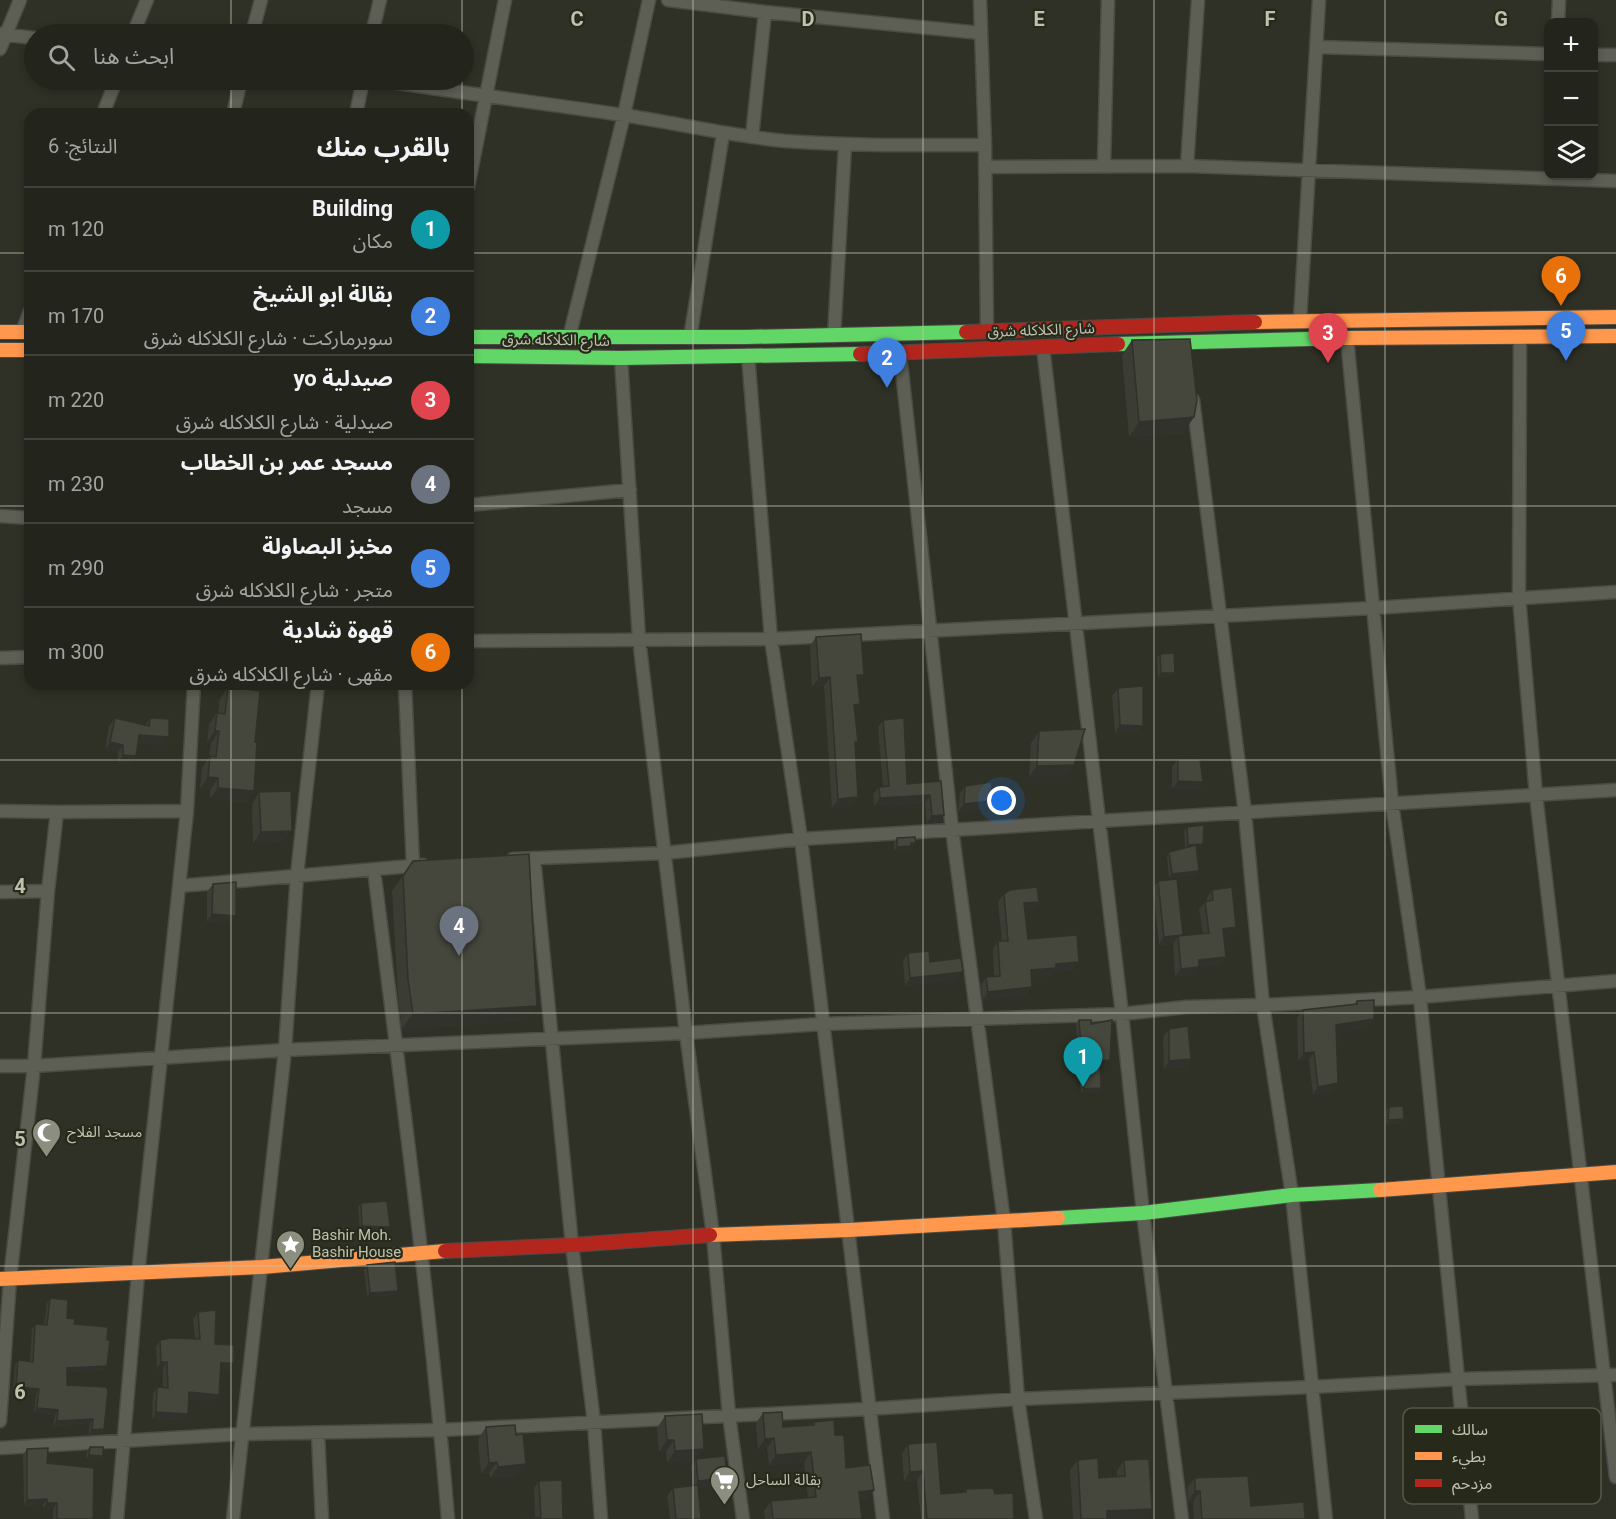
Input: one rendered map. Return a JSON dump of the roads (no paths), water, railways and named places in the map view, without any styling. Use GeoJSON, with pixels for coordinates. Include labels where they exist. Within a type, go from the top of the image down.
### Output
{"type":"FeatureCollection","features":[{"type":"Feature","properties":{"kind":"street"},"geometry":{"type":"LineString","coordinates":[[0,49],[3,34],[20,0]]}},
{"type":"Feature","properties":{"kind":"street"},"geometry":{"type":"LineString","coordinates":[[137,24],[147,0]]}},
{"type":"Feature","properties":{"kind":"street"},"geometry":{"type":"LineString","coordinates":[[255,24],[261,0]]}},
{"type":"Feature","properties":{"kind":"street"},"geometry":{"type":"LineString","coordinates":[[374,24],[380,0]]}},
{"type":"Feature","properties":{"kind":"street"},"geometry":{"type":"LineString","coordinates":[[474,157],[505,0]]}},
{"type":"Feature","properties":{"kind":"street"},"geometry":{"type":"LineString","coordinates":[[569,339],[624,115],[649,0]]}},
{"type":"Feature","properties":{"kind":"street"},"geometry":{"type":"LineString","coordinates":[[668,0],[981,33]]}},
{"type":"Feature","properties":{"kind":"street"},"geometry":{"type":"LineString","coordinates":[[980,0],[985,145],[987,331]]}},
{"type":"Feature","properties":{"kind":"street"},"geometry":{"type":"LineString","coordinates":[[1104,165],[1108,0]]}},
{"type":"Feature","properties":{"kind":"street"},"geometry":{"type":"LineString","coordinates":[[1188,166],[1198,0]]}},
{"type":"Feature","properties":{"kind":"street"},"geometry":{"type":"LineString","coordinates":[[1300,320],[1319,0]]}},
{"type":"Feature","properties":{"kind":"street"},"geometry":{"type":"LineString","coordinates":[[1558,18],[1559,0]]}},
{"type":"Feature","properties":{"kind":"street"},"geometry":{"type":"LineString","coordinates":[[752,137],[765,12]]}},
{"type":"Feature","properties":{"kind":"street"},"geometry":{"type":"LineString","coordinates":[[3,34],[24,37]]}},
{"type":"Feature","properties":{"kind":"street"},"geometry":{"type":"LineString","coordinates":[[1317,47],[1544,54]]}},
{"type":"Feature","properties":{"kind":"street"},"geometry":{"type":"LineString","coordinates":[[1598,54],[1616,55]]}},
{"type":"Feature","properties":{"kind":"street"},"geometry":{"type":"LineString","coordinates":[[105,108],[112,90]]}},
{"type":"Feature","properties":{"kind":"street"},"geometry":{"type":"LineString","coordinates":[[234,108],[239,90]]}},
{"type":"Feature","properties":{"kind":"street"},"geometry":{"type":"LineString","coordinates":[[357,108],[361,90]]}},
{"type":"Feature","properties":{"kind":"street"},"geometry":{"type":"LineString","coordinates":[[442,90],[624,115],[723,134],[752,137],[845,145],[985,145]]}},
{"type":"Feature","properties":{"kind":"street"},"geometry":{"type":"LineString","coordinates":[[690,338],[723,134]]}},
{"type":"Feature","properties":{"kind":"street"},"geometry":{"type":"LineString","coordinates":[[834,336],[845,145]]}},
{"type":"Feature","properties":{"kind":"street"},"geometry":{"type":"LineString","coordinates":[[985,167],[1188,166],[1616,181]]}},
{"type":"Feature","properties":{"kind":"street","name":"شارع الكلاكله شرق"},"geometry":{"type":"LineString","coordinates":[[474,338],[834,336],[1300,320],[1616,317]]}},
{"type":"Feature","properties":{"kind":"street"},"geometry":{"type":"LineString","coordinates":[[0,332],[24,332]]}},
{"type":"Feature","properties":{"kind":"street"},"geometry":{"type":"LineString","coordinates":[[1520,336],[1519,597],[1536,795],[1616,1477]]}},
{"type":"Feature","properties":{"kind":"street","name":"شارع الكلاكله شرق"},"geometry":{"type":"LineString","coordinates":[[474,356],[621,358],[900,353],[1043,347],[1186,349],[1347,338],[1616,336]]}},
{"type":"Feature","properties":{"kind":"street"},"geometry":{"type":"LineString","coordinates":[[1347,338],[1392,803],[1420,997],[1461,1408]]}},
{"type":"Feature","properties":{"kind":"street"},"geometry":{"type":"LineString","coordinates":[[1043,347],[1122,1014],[1143,1212],[1182,1519]]}},
{"type":"Feature","properties":{"kind":"street"},"geometry":{"type":"LineString","coordinates":[[0,350],[24,350]]}},
{"type":"Feature","properties":{"kind":"street"},"geometry":{"type":"LineString","coordinates":[[900,353],[952,829],[1004,1221],[1018,1399],[1035,1519]]}},
{"type":"Feature","properties":{"kind":"street"},"geometry":{"type":"LineString","coordinates":[[748,355],[771,639],[801,839],[883,1519]]}},
{"type":"Feature","properties":{"kind":"street"},"geometry":{"type":"LineString","coordinates":[[621,358],[639,639],[686,1033],[713,1234],[729,1415],[743,1519]]}},
{"type":"Feature","properties":{"kind":"street"},"geometry":{"type":"LineString","coordinates":[[1191,390],[1245,813],[1263,1005],[1292,1195],[1326,1519]]}},
{"type":"Feature","properties":{"kind":"street"},"geometry":{"type":"LineString","coordinates":[[474,504],[630,490]]}},
{"type":"Feature","properties":{"kind":"street"},"geometry":{"type":"LineString","coordinates":[[0,516],[24,518]]}},
{"type":"Feature","properties":{"kind":"street"},"geometry":{"type":"LineString","coordinates":[[474,641],[771,639],[1374,608],[1616,592]]}},
{"type":"Feature","properties":{"kind":"street"},"geometry":{"type":"LineString","coordinates":[[0,658],[24,657]]}},
{"type":"Feature","properties":{"kind":"street"},"geometry":{"type":"LineString","coordinates":[[117,1519],[138,1274],[188,811],[195,690]]}},
{"type":"Feature","properties":{"kind":"street"},"geometry":{"type":"LineString","coordinates":[[233,1519],[285,1050],[297,875],[317,690]]}},
{"type":"Feature","properties":{"kind":"street"},"geometry":{"type":"LineString","coordinates":[[405,690],[413,866]]}},
{"type":"Feature","properties":{"kind":"street"},"geometry":{"type":"LineString","coordinates":[[501,860],[665,853],[801,839],[1616,790]]}},
{"type":"Feature","properties":{"kind":"street"},"geometry":{"type":"LineString","coordinates":[[0,811],[188,811]]}},
{"type":"Feature","properties":{"kind":"street"},"geometry":{"type":"LineString","coordinates":[[0,1421],[5,1279],[34,1066],[48,891],[57,812]]}},
{"type":"Feature","properties":{"kind":"street"},"geometry":{"type":"LineString","coordinates":[[534,858],[572,1245],[594,1422],[601,1519]]}},
{"type":"Feature","properties":{"kind":"street"},"geometry":{"type":"LineString","coordinates":[[180,886],[435,864]]}},
{"type":"Feature","properties":{"kind":"street"},"geometry":{"type":"LineString","coordinates":[[374,870],[441,1430],[448,1519]]}},
{"type":"Feature","properties":{"kind":"street"},"geometry":{"type":"LineString","coordinates":[[0,892],[48,891]]}},
{"type":"Feature","properties":{"kind":"street"},"geometry":{"type":"LineString","coordinates":[[0,1066],[34,1066],[285,1050],[686,1033],[822,1024],[1122,1014],[1186,1007],[1420,997],[1616,981]]}},
{"type":"Feature","properties":{"kind":"street"},"geometry":{"type":"LineString","coordinates":[[5,1279],[262,1267],[420,1252],[572,1245],[713,1234],[849,1230],[1143,1212],[1292,1195],[1438,1187],[1616,1172]]}},
{"type":"Feature","properties":{"kind":"street"},"geometry":{"type":"LineString","coordinates":[[0,1448],[241,1434],[441,1430],[1458,1378],[1616,1374]]}},
{"type":"Feature","properties":{"kind":"street"},"geometry":{"type":"LineString","coordinates":[[318,1434],[322,1519]]}},
{"type":"Feature","properties":{"kind":"street"},"geometry":{"type":"LineString","coordinates":[[1471,1504],[1472,1519]]}},
{"type":"Feature","properties":{"kind":"place","name":"قهوة شادية"},"geometry":{"type":"Point","coordinates":[1561,306]}},
{"type":"Feature","properties":{"kind":"place","name":"مخبز البصاولة"},"geometry":{"type":"Point","coordinates":[1566,361]}},
{"type":"Feature","properties":{"kind":"place","name":"صيدلية yo"},"geometry":{"type":"Point","coordinates":[1328,363]}},
{"type":"Feature","properties":{"kind":"place","name":"بقالة ابو الشيخ"},"geometry":{"type":"Point","coordinates":[887,388]}},
{"type":"Feature","properties":{"kind":"place","name":"مسجد عمر بن الخطاب"},"geometry":{"type":"Point","coordinates":[459,956]}},
{"type":"Feature","properties":{"kind":"place","name":"Building"},"geometry":{"type":"Point","coordinates":[1083,1087]}},
{"type":"Feature","properties":{"kind":"place","name":"مسجد الفلاح"},"geometry":{"type":"Point","coordinates":[46,1158]}},
{"type":"Feature","properties":{"kind":"place","name":"Bashir Moh. Bashir House"},"geometry":{"type":"Point","coordinates":[291,1270]}},
{"type":"Feature","properties":{"kind":"place","name":"بقالة الساحل"},"geometry":{"type":"Point","coordinates":[725,1506]}}]}
